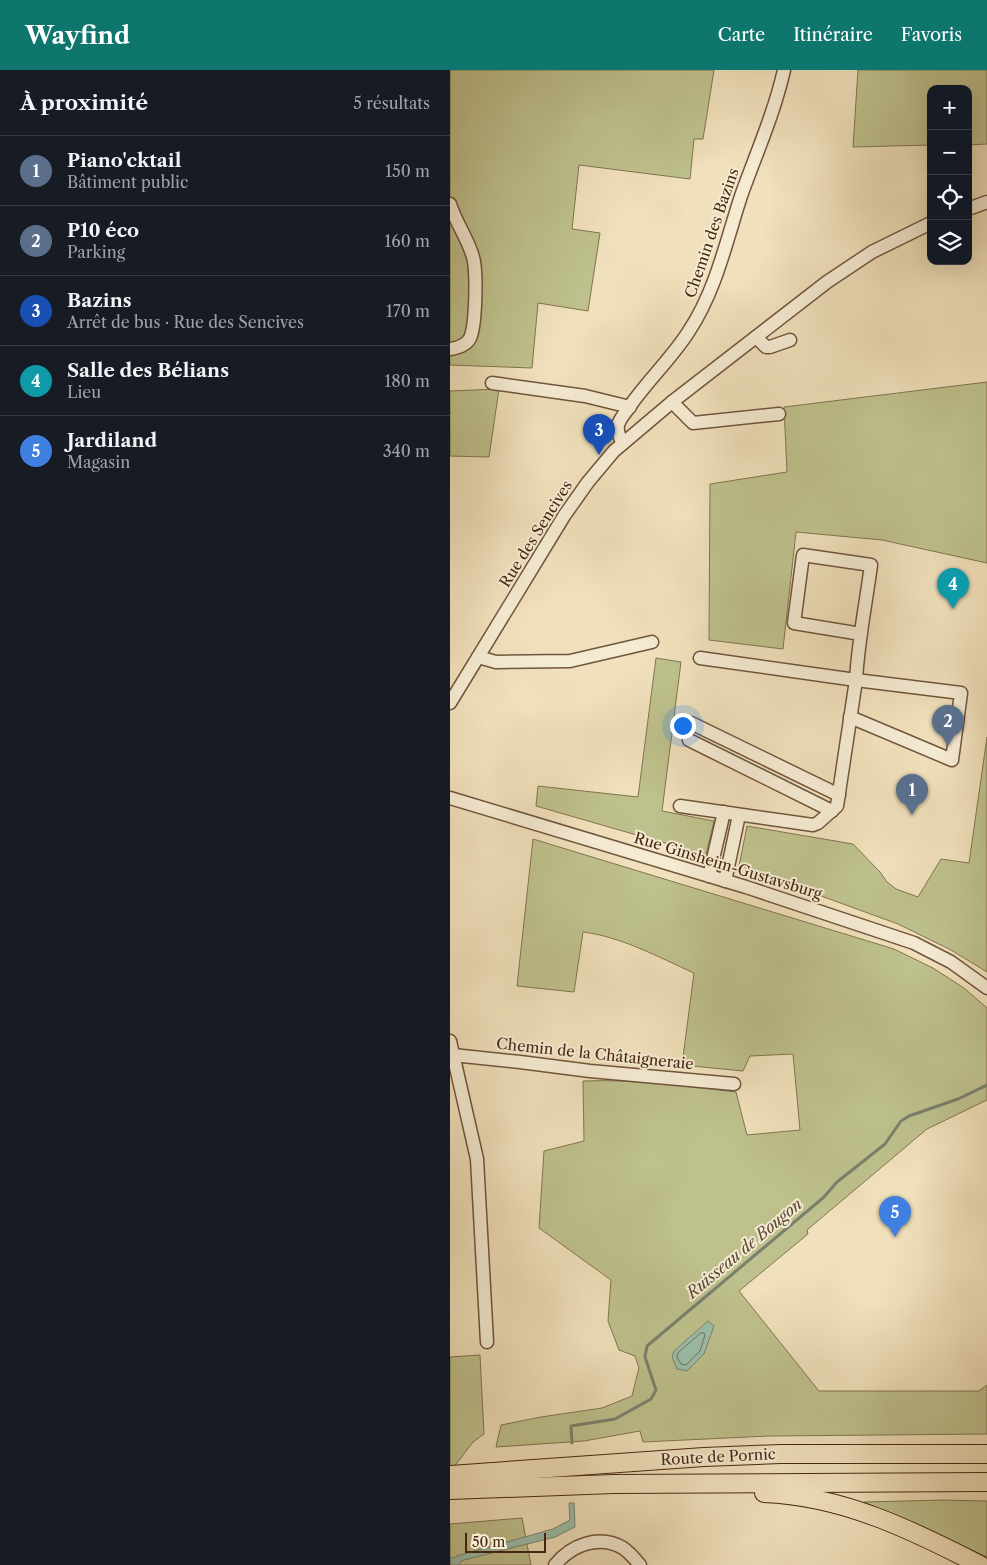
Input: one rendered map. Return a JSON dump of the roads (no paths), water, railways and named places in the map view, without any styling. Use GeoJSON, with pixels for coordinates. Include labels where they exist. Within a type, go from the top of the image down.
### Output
{"type":"FeatureCollection","features":[{"type":"Feature","properties":{"kind":"highway","name":"Route de Pornic"},"geometry":{"type":"LineString","coordinates":[[450,1475],[666,1459],[770,1455],[987,1454]]}},
{"type":"Feature","properties":{"kind":"highway"},"geometry":{"type":"LineString","coordinates":[[450,1466],[482,1464],[505,1472]]}},
{"type":"Feature","properties":{"kind":"highway","name":"Route de Pornic"},"geometry":{"type":"LineString","coordinates":[[450,1490],[562,1485],[987,1482]]}},
{"type":"Feature","properties":{"kind":"highway"},"geometry":{"type":"LineString","coordinates":[[711,1484],[727,1492],[781,1494],[830,1501],[907,1529],[980,1565]]}},
{"type":"Feature","properties":{"kind":"street","name":"Chemin des Bazins"},"geometry":{"type":"LineString","coordinates":[[623,443],[619,437],[619,423],[642,388],[686,336],[711,290],[746,183],[777,101],[784,70]]}},
{"type":"Feature","properties":{"kind":"street"},"geometry":{"type":"LineString","coordinates":[[972,208],[987,202]]}},
{"type":"Feature","properties":{"kind":"street"},"geometry":{"type":"LineString","coordinates":[[450,204],[474,258],[476,271],[470,338],[459,347],[450,349]]}},
{"type":"Feature","properties":{"kind":"street","name":"Rue des Sencives"},"geometry":{"type":"LineString","coordinates":[[450,703],[564,516],[599,467],[623,443],[672,402],[855,262],[890,242],[927,225]]}},
{"type":"Feature","properties":{"kind":"street"},"geometry":{"type":"LineString","coordinates":[[756,337],[766,346],[770,347],[790,340]]}},
{"type":"Feature","properties":{"kind":"street"},"geometry":{"type":"LineString","coordinates":[[492,383],[584,396],[630,407]]}},
{"type":"Feature","properties":{"kind":"street"},"geometry":{"type":"LineString","coordinates":[[672,402],[693,423],[779,414]]}},
{"type":"Feature","properties":{"kind":"street"},"geometry":{"type":"LineString","coordinates":[[680,806],[813,825],[832,811],[837,806],[871,565],[804,555],[794,623],[861,634]]}},
{"type":"Feature","properties":{"kind":"street"},"geometry":{"type":"LineString","coordinates":[[478,657],[496,662],[570,661],[652,642]]}},
{"type":"Feature","properties":{"kind":"street"},"geometry":{"type":"LineString","coordinates":[[700,658],[960,693],[952,760],[850,717]]}},
{"type":"Feature","properties":{"kind":"street"},"geometry":{"type":"LineString","coordinates":[[691,723],[838,796]]}},
{"type":"Feature","properties":{"kind":"street"},"geometry":{"type":"LineString","coordinates":[[689,740],[832,811]]}},
{"type":"Feature","properties":{"kind":"street","name":"Rue Ginsheim-Gustavsburg"},"geometry":{"type":"LineString","coordinates":[[450,798],[726,881],[914,944],[951,962],[987,988]]}},
{"type":"Feature","properties":{"kind":"street"},"geometry":{"type":"LineString","coordinates":[[709,876],[724,812]]}},
{"type":"Feature","properties":{"kind":"street"},"geometry":{"type":"LineString","coordinates":[[726,881],[740,814]]}},
{"type":"Feature","properties":{"kind":"street"},"geometry":{"type":"LineString","coordinates":[[450,1041],[453,1061],[477,1159],[487,1342]]}},
{"type":"Feature","properties":{"kind":"street","name":"Chemin de la Châtaigneraie"},"geometry":{"type":"LineString","coordinates":[[453,1061],[520,1062],[590,1071],[734,1084]]}},
{"type":"Feature","properties":{"kind":"street"},"geometry":{"type":"LineString","coordinates":[[555,1565],[565,1554],[576,1547],[588,1543],[602,1542],[625,1549],[640,1565]]}},
{"type":"Feature","properties":{"kind":"water"},"geometry":{"type":"Polygon","coordinates":[[[708,1321],[714,1326],[704,1354],[687,1371],[677,1369],[672,1357],[674,1351],[708,1321]]]}},
{"type":"Feature","properties":{"kind":"water"},"geometry":{"type":"Polygon","coordinates":[[[569,1503],[574,1503],[575,1527],[555,1537],[464,1560],[459,1565],[451,1565],[450,1557],[454,1558],[553,1529],[570,1520],[569,1503]]]}},
{"type":"Feature","properties":{"kind":"waterway","name":"Ruisseau de Bougon"},"geometry":{"type":"LineString","coordinates":[[572,1443],[571,1426],[615,1419],[651,1399],[656,1390],[645,1357],[647,1346],[824,1197],[837,1182],[885,1144],[901,1121],[909,1116],[958,1099],[987,1085]]}},
{"type":"Feature","properties":{"kind":"place","name":"Bazins"},"geometry":{"type":"Point","coordinates":[599,455]}},
{"type":"Feature","properties":{"kind":"place","name":"Salle des Bélians"},"geometry":{"type":"Point","coordinates":[953,609]}},
{"type":"Feature","properties":{"kind":"place","name":"P10 éco"},"geometry":{"type":"Point","coordinates":[948,746]}},
{"type":"Feature","properties":{"kind":"place","name":"Piano'cktail"},"geometry":{"type":"Point","coordinates":[912,815]}},
{"type":"Feature","properties":{"kind":"place","name":"Jardiland"},"geometry":{"type":"Point","coordinates":[895,1237]}}]}
